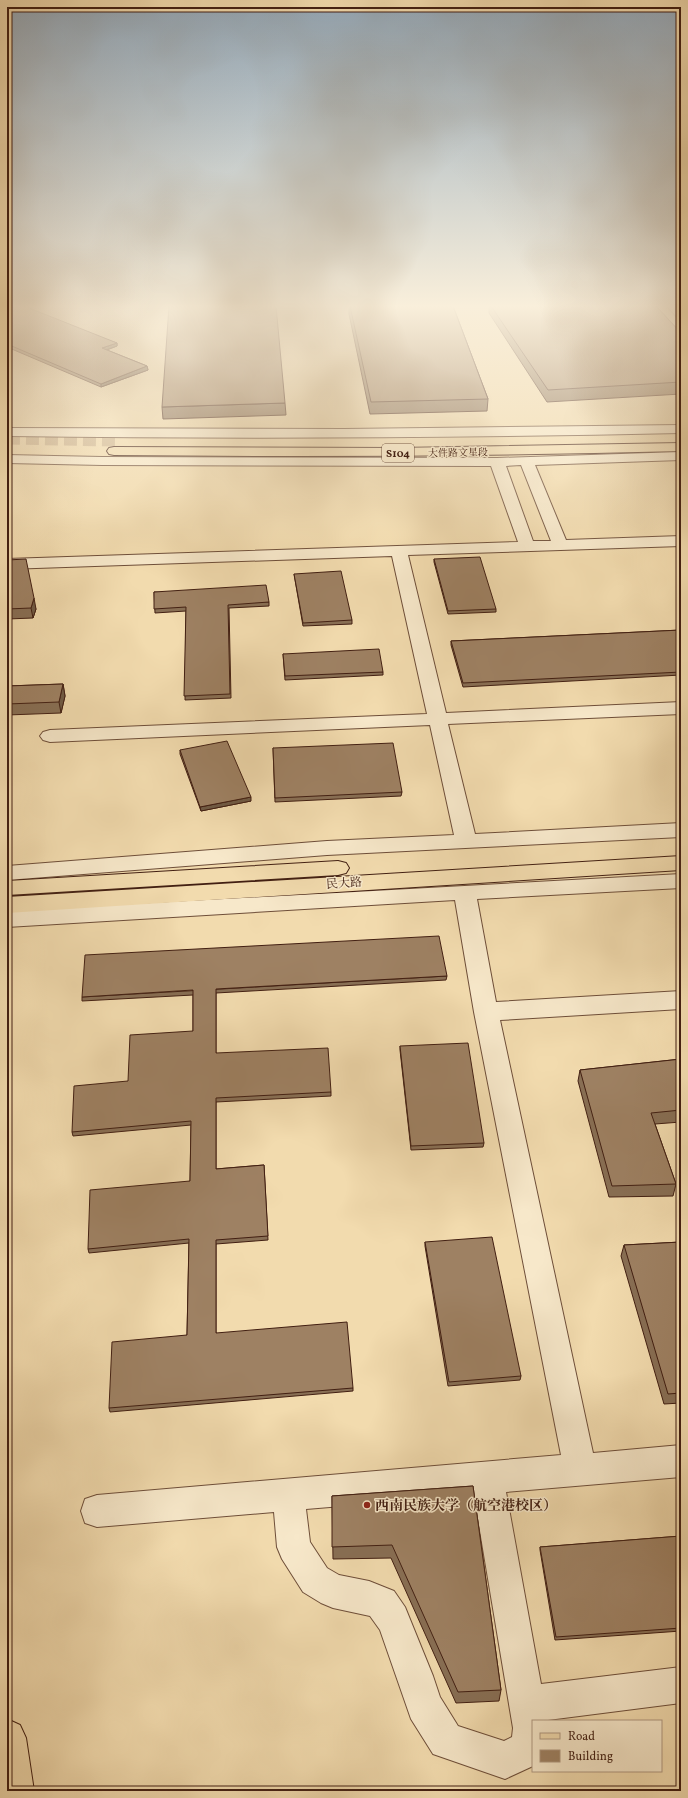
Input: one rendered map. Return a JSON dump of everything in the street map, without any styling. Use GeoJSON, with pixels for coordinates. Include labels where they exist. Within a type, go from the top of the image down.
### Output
{"type":"FeatureCollection","features":[{"type":"Feature","properties":{"kind":"main road","name":"大件路文星段"},"geometry":{"type":"LineString","coordinates":[[681,437],[115,445],[358,453],[516,452],[681,447]]}},
{"type":"Feature","properties":{"kind":"main road","name":"民大路"},"geometry":{"type":"LineString","coordinates":[[7,888],[681,848]]}},
{"type":"Feature","properties":{"kind":"main road","name":"民大路"},"geometry":{"type":"LineString","coordinates":[[7,905],[681,863]]}},
{"type":"Feature","properties":{"kind":"main road"},"geometry":{"type":"LineString","coordinates":[[7,1738],[15,1791]]}},
{"type":"Feature","properties":{"kind":"street"},"geometry":{"type":"LineString","coordinates":[[7,432],[292,435],[468,434],[681,429]]}},
{"type":"Feature","properties":{"kind":"street"},"geometry":{"type":"LineString","coordinates":[[7,459],[102,461],[528,462],[681,456]]}},
{"type":"Feature","properties":{"kind":"street"},"geometry":{"type":"LineString","coordinates":[[497,462],[527,546]]}},
{"type":"Feature","properties":{"kind":"street"},"geometry":{"type":"LineString","coordinates":[[528,462],[560,545]]}},
{"type":"Feature","properties":{"kind":"street"},"geometry":{"type":"LineString","coordinates":[[7,564],[681,541]]}},
{"type":"Feature","properties":{"kind":"street"},"geometry":{"type":"LineString","coordinates":[[399,550],[466,841]]}},
{"type":"Feature","properties":{"kind":"street"},"geometry":{"type":"LineString","coordinates":[[50,736],[681,708]]}},
{"type":"Feature","properties":{"kind":"street"},"geometry":{"type":"LineString","coordinates":[[7,873],[326,848],[681,830]]}},
{"type":"Feature","properties":{"kind":"street"},"geometry":{"type":"LineString","coordinates":[[7,919],[681,881]]}},
{"type":"Feature","properties":{"kind":"street"},"geometry":{"type":"LineString","coordinates":[[465,892],[486,1012],[580,1469]]}},
{"type":"Feature","properties":{"kind":"street"},"geometry":{"type":"LineString","coordinates":[[486,1012],[681,1000]]}},
{"type":"Feature","properties":{"kind":"street"},"geometry":{"type":"LineString","coordinates":[[97,1511],[681,1461]]}},
{"type":"Feature","properties":{"kind":"street"},"geometry":{"type":"LineString","coordinates":[[288,1494],[294,1547],[308,1571],[315,1580],[333,1591],[369,1598],[382,1603],[393,1619],[415,1676],[424,1706],[446,1741],[505,1760],[527,1750],[531,1740],[532,1728],[487,1477]]}},
{"type":"Feature","properties":{"kind":"street"},"geometry":{"type":"LineString","coordinates":[[527,1704],[681,1685]]}},
{"type":"Feature","properties":{"kind":"building"},"geometry":{"type":"Polygon","coordinates":[[[163,390],[284,390],[285,403],[162,407],[163,390]]]}},
{"type":"Feature","properties":{"kind":"building"},"geometry":{"type":"Polygon","coordinates":[[[368,390],[485,390],[488,399],[371,402],[368,390]]]}},
{"type":"Feature","properties":{"kind":"building"},"geometry":{"type":"Polygon","coordinates":[[[480,557],[496,609],[448,611],[434,559],[480,557]]]}},
{"type":"Feature","properties":{"kind":"building"},"geometry":{"type":"Polygon","coordinates":[[[26,559],[34,598],[31,608],[7,609],[7,560],[26,559]]]}},
{"type":"Feature","properties":{"kind":"building"},"geometry":{"type":"Polygon","coordinates":[[[341,571],[352,620],[303,623],[294,574],[341,571]]]}},
{"type":"Feature","properties":{"kind":"building"},"geometry":{"type":"Polygon","coordinates":[[[266,585],[269,602],[228,605],[230,694],[184,696],[186,607],[154,609],[154,592],[266,585]]]}},
{"type":"Feature","properties":{"kind":"building"},"geometry":{"type":"Polygon","coordinates":[[[681,630],[681,672],[463,683],[451,641],[681,630]]]}},
{"type":"Feature","properties":{"kind":"building"},"geometry":{"type":"Polygon","coordinates":[[[379,649],[383,672],[285,676],[283,654],[379,649]]]}},
{"type":"Feature","properties":{"kind":"building"},"geometry":{"type":"Polygon","coordinates":[[[63,684],[59,702],[7,704],[7,686],[63,684]]]}},
{"type":"Feature","properties":{"kind":"building"},"geometry":{"type":"Polygon","coordinates":[[[227,741],[251,797],[200,807],[180,750],[227,741]]]}},
{"type":"Feature","properties":{"kind":"building"},"geometry":{"type":"Polygon","coordinates":[[[393,743],[402,792],[275,798],[273,748],[393,743]]]}},
{"type":"Feature","properties":{"kind":"building"},"geometry":{"type":"Polygon","coordinates":[[[439,936],[447,976],[216,989],[216,1053],[328,1048],[331,1092],[216,1098],[216,1169],[264,1165],[268,1236],[216,1240],[216,1333],[347,1322],[353,1388],[109,1408],[112,1342],[187,1335],[189,1239],[88,1249],[90,1190],[190,1181],[191,1121],[72,1132],[74,1086],[128,1081],[130,1035],[193,1031],[193,990],[82,997],[85,955],[439,936]]]}},
{"type":"Feature","properties":{"kind":"building"},"geometry":{"type":"Polygon","coordinates":[[[468,1043],[484,1143],[411,1146],[400,1046],[468,1043]]]}},
{"type":"Feature","properties":{"kind":"building"},"geometry":{"type":"Polygon","coordinates":[[[681,1059],[681,1110],[651,1113],[676,1184],[612,1186],[580,1070],[681,1059]]]}},
{"type":"Feature","properties":{"kind":"building"},"geometry":{"type":"Polygon","coordinates":[[[492,1237],[521,1376],[449,1382],[425,1242],[492,1237]]]}},
{"type":"Feature","properties":{"kind":"building"},"geometry":{"type":"Polygon","coordinates":[[[681,1242],[681,1393],[668,1394],[624,1245],[681,1242]]]}},
{"type":"Feature","properties":{"kind":"building"},"geometry":{"type":"Polygon","coordinates":[[[473,1486],[501,1690],[458,1692],[392,1545],[332,1547],[332,1496],[473,1486]]]}},
{"type":"Feature","properties":{"kind":"building"},"geometry":{"type":"Polygon","coordinates":[[[681,1536],[681,1628],[556,1637],[540,1547],[681,1536]]]}},
{"type":"Feature","properties":{"kind":"tunnel"},"geometry":{"type":"LineString","coordinates":[[7,438],[116,440]]}},
{"type":"Feature","properties":{"kind":"place","name":"西南民族大学（航空港校区）"},"geometry":{"type":"Point","coordinates":[367,1505]}}]}
